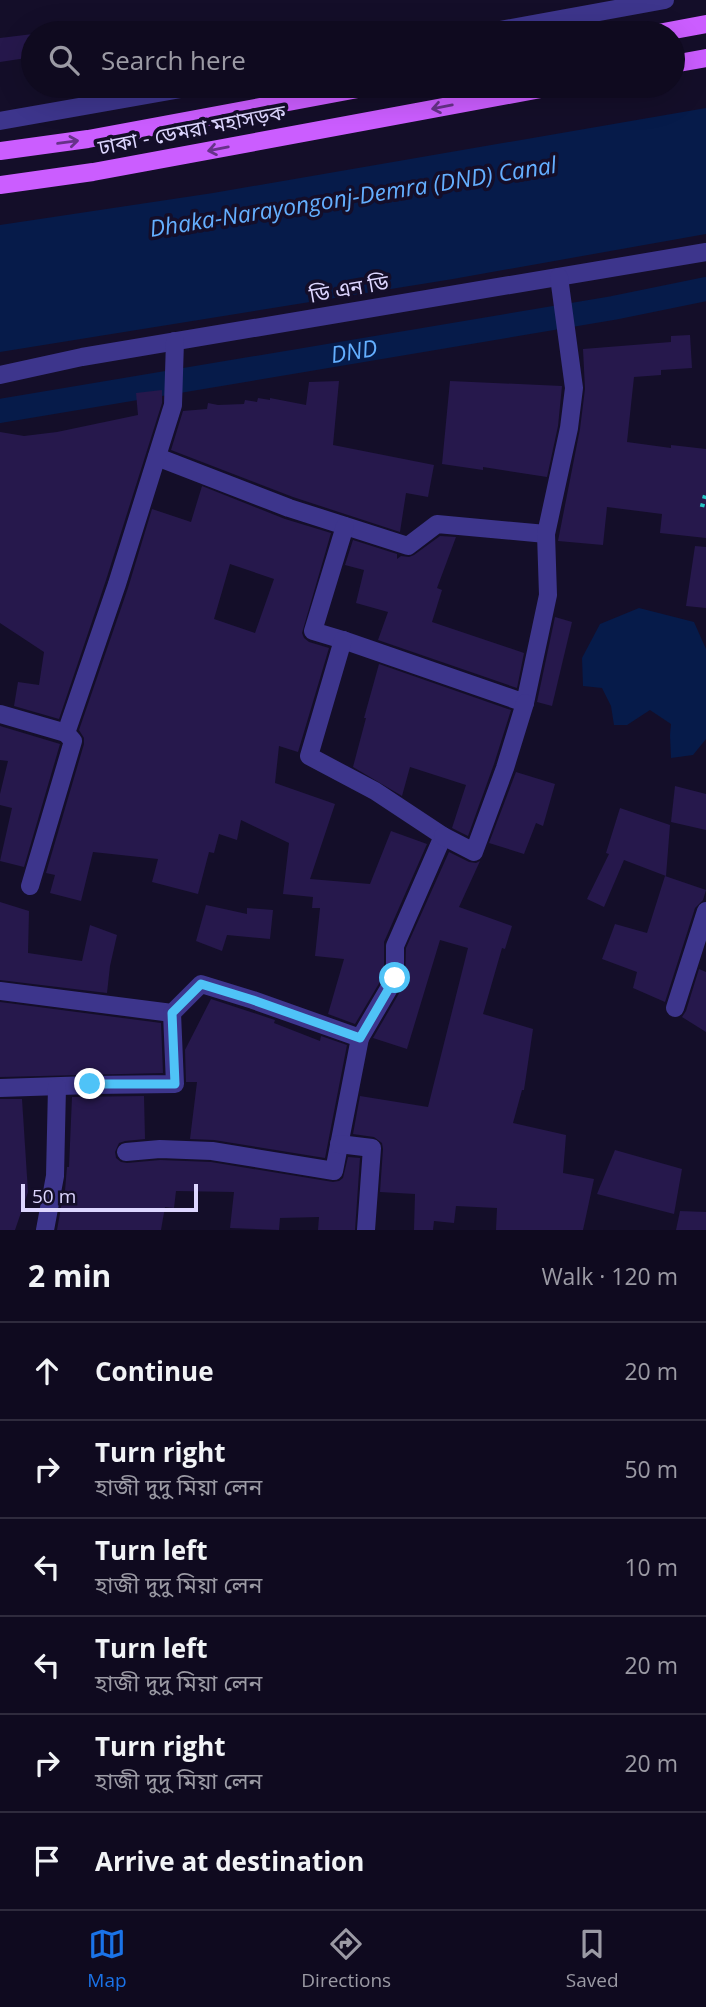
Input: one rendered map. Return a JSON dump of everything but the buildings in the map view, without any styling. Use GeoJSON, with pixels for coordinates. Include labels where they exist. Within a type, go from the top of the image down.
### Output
{"type":"FeatureCollection","features":[{"type":"Feature","properties":{"kind":"main road"},"geometry":{"type":"LineString","coordinates":[[685,28],[706,24]]}},
{"type":"Feature","properties":{"kind":"main road"},"geometry":{"type":"LineString","coordinates":[[685,62],[706,58]]}},
{"type":"Feature","properties":{"kind":"main road","name":"ঢাকা - ডেমরা মহাসড়ক"},"geometry":{"type":"LineString","coordinates":[[0,151],[88,139],[309,98]]}},
{"type":"Feature","properties":{"kind":"main road","name":"ঢাকা - ডেমরা মহাসড়ক"},"geometry":{"type":"LineString","coordinates":[[0,185],[93,172],[492,98]]}},
{"type":"Feature","properties":{"kind":"street"},"geometry":{"type":"LineString","coordinates":[[550,21],[665,0]]}},
{"type":"Feature","properties":{"kind":"street"},"geometry":{"type":"LineString","coordinates":[[0,121],[130,98]]}},
{"type":"Feature","properties":{"kind":"street","name":"ডি এন ডি"},"geometry":{"type":"LineString","coordinates":[[0,375],[82,357],[706,252]]}},
{"type":"Feature","properties":{"kind":"street"},"geometry":{"type":"LineString","coordinates":[[343,640],[309,756],[375,791],[443,836],[474,852],[505,768],[525,703],[548,595],[546,534],[569,428],[574,388],[559,277]]}},
{"type":"Feature","properties":{"kind":"street"},"geometry":{"type":"LineString","coordinates":[[66,733],[158,457],[174,398],[175,341]]}},
{"type":"Feature","properties":{"kind":"street"},"geometry":{"type":"LineString","coordinates":[[158,457],[289,508],[408,546],[437,524],[546,534]]}},
{"type":"Feature","properties":{"kind":"street"},"geometry":{"type":"LineString","coordinates":[[345,526],[313,631],[525,703]]}},
{"type":"Feature","properties":{"kind":"street"},"geometry":{"type":"LineString","coordinates":[[0,714],[66,733],[72,741],[30,886]]}},
{"type":"Feature","properties":{"kind":"street"},"geometry":{"type":"LineString","coordinates":[[127,1152],[160,1149],[212,1151],[334,1171],[360,1038],[395,978],[395,946],[443,836]]}},
{"type":"Feature","properties":{"kind":"street"},"geometry":{"type":"LineString","coordinates":[[675,1008],[706,911]]}},
{"type":"Feature","properties":{"kind":"street"},"geometry":{"type":"LineString","coordinates":[[0,1088],[175,1084],[172,1013],[201,984],[360,1038]]}},
{"type":"Feature","properties":{"kind":"street"},"geometry":{"type":"LineString","coordinates":[[0,990],[172,1013]]}},
{"type":"Feature","properties":{"kind":"street"},"geometry":{"type":"LineString","coordinates":[[45,1230],[55,1176],[57,1087]]}},
{"type":"Feature","properties":{"kind":"street"},"geometry":{"type":"LineString","coordinates":[[340,1143],[372,1148],[366,1230]]}},
{"type":"Feature","properties":{"kind":"path"},"geometry":{"type":"LineString","coordinates":[[702,507],[706,492]]}},
{"type":"Feature","properties":{"kind":"water","name":"Dhaka-Narayongonj-Demra (DND) Canal"},"geometry":{"type":"Polygon","coordinates":[[[706,108],[706,234],[453,279],[0,352],[0,225],[213,193],[706,108]]]}},
{"type":"Feature","properties":{"kind":"water"},"geometry":{"type":"Polygon","coordinates":[[[639,608],[694,622],[706,649],[706,739],[693,755],[671,758],[671,724],[650,710],[627,725],[614,725],[611,706],[602,688],[583,686],[582,658],[600,624],[639,608]]]}},
{"type":"Feature","properties":{"kind":"waterway","name":"DND"},"geometry":{"type":"LineString","coordinates":[[0,411],[613,308],[706,289]]}},
{"type":"Feature","properties":{"kind":"route"},"geometry":{"type":"LineString","coordinates":[[90,1084],[175,1084],[172,1013],[201,984],[360,1038],[395,978]]}}]}
